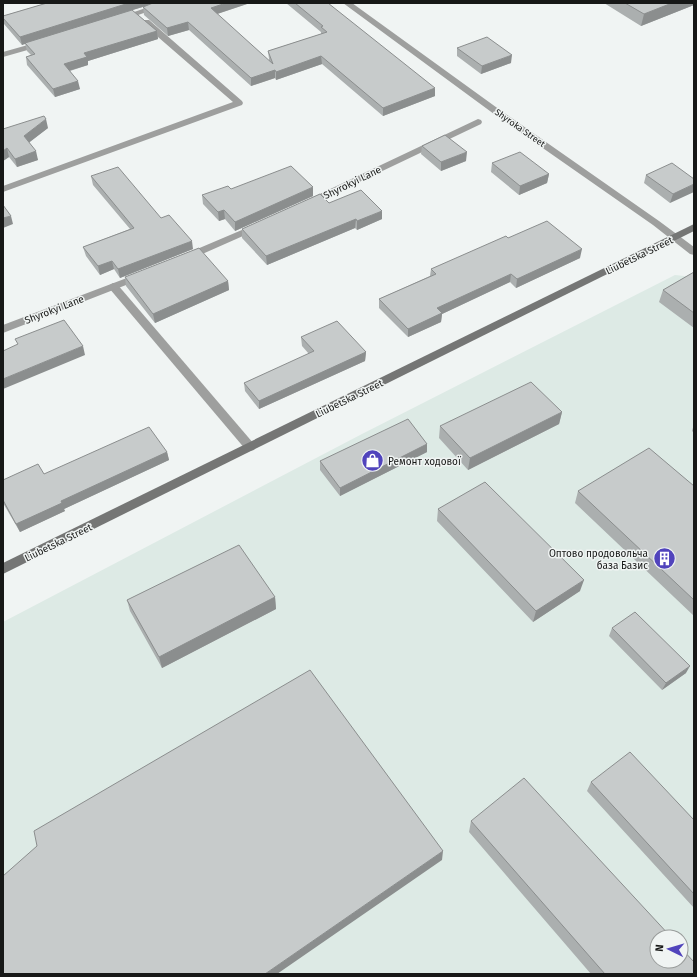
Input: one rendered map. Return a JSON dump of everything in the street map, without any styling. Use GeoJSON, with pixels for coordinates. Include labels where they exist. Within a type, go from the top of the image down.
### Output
{"type":"FeatureCollection","features":[{"type":"Feature","properties":{"kind":"main road","name":"Liubetska Street"},"geometry":{"type":"LineString","coordinates":[[3,569],[694,227]]}},
{"type":"Feature","properties":{"kind":"street"},"geometry":{"type":"LineString","coordinates":[[114,20],[168,3]]}},
{"type":"Feature","properties":{"kind":"street","name":"Shyroka Street"},"geometry":{"type":"LineString","coordinates":[[347,3],[694,252]]}},
{"type":"Feature","properties":{"kind":"street"},"geometry":{"type":"LineString","coordinates":[[3,189],[239,103],[136,14]]}},
{"type":"Feature","properties":{"kind":"street"},"geometry":{"type":"LineString","coordinates":[[3,55],[47,41]]}},
{"type":"Feature","properties":{"kind":"street","name":"Shyrokyi Lane"},"geometry":{"type":"LineString","coordinates":[[296,209],[478,122]]}},
{"type":"Feature","properties":{"kind":"street"},"geometry":{"type":"LineString","coordinates":[[178,261],[262,224]]}},
{"type":"Feature","properties":{"kind":"street","name":"Shyrokyi Lane"},"geometry":{"type":"LineString","coordinates":[[3,329],[149,272]]}},
{"type":"Feature","properties":{"kind":"street"},"geometry":{"type":"LineString","coordinates":[[113,286],[250,447]]}},
{"type":"Feature","properties":{"kind":"shaded area"},"geometry":{"type":"Polygon","coordinates":[[[675,275],[694,277],[694,974],[3,974],[3,622],[362,434],[675,275]]]}},
{"type":"Feature","properties":{"kind":"building"},"geometry":{"type":"Polygon","coordinates":[[[47,3],[129,3],[20,37],[3,18],[3,16],[47,3]]]}},
{"type":"Feature","properties":{"kind":"building"},"geometry":{"type":"Polygon","coordinates":[[[153,3],[226,3],[211,8],[273,64],[268,51],[327,32],[321,27],[323,26],[295,3],[328,3],[435,88],[383,108],[321,56],[276,72],[275,70],[251,78],[188,22],[167,28],[143,7],[153,3]]]}},
{"type":"Feature","properties":{"kind":"building"},"geometry":{"type":"Polygon","coordinates":[[[625,3],[672,3],[644,14],[625,3]]]}},
{"type":"Feature","properties":{"kind":"building"},"geometry":{"type":"Polygon","coordinates":[[[132,10],[157,31],[84,53],[87,57],[64,64],[78,81],[53,89],[26,57],[35,54],[25,43],[132,10]]]}},
{"type":"Feature","properties":{"kind":"building"},"geometry":{"type":"Polygon","coordinates":[[[487,37],[512,55],[482,66],[457,48],[487,37]]]}},
{"type":"Feature","properties":{"kind":"building"},"geometry":{"type":"Polygon","coordinates":[[[44,116],[46,119],[24,136],[36,151],[15,159],[7,148],[3,151],[3,129],[44,116]]]}},
{"type":"Feature","properties":{"kind":"building"},"geometry":{"type":"Polygon","coordinates":[[[445,135],[467,152],[441,162],[422,146],[445,135]]]}},
{"type":"Feature","properties":{"kind":"building"},"geometry":{"type":"Polygon","coordinates":[[[520,152],[549,174],[520,186],[492,163],[520,152]]]}},
{"type":"Feature","properties":{"kind":"building"},"geometry":{"type":"Polygon","coordinates":[[[672,163],[694,179],[694,184],[673,194],[646,175],[672,163]]]}},
{"type":"Feature","properties":{"kind":"building"},"geometry":{"type":"Polygon","coordinates":[[[291,166],[313,187],[235,222],[224,210],[218,212],[202,195],[228,186],[231,189],[291,166]]]}},
{"type":"Feature","properties":{"kind":"building"},"geometry":{"type":"Polygon","coordinates":[[[118,167],[161,218],[169,215],[192,241],[118,269],[112,261],[98,266],[83,247],[134,228],[91,176],[118,167]]]}},
{"type":"Feature","properties":{"kind":"building"},"geometry":{"type":"Polygon","coordinates":[[[361,190],[382,211],[357,221],[356,219],[266,256],[242,229],[320,194],[329,203],[361,190]]]}},
{"type":"Feature","properties":{"kind":"building"},"geometry":{"type":"Polygon","coordinates":[[[3,205],[11,216],[3,218],[3,205]]]}},
{"type":"Feature","properties":{"kind":"building"},"geometry":{"type":"Polygon","coordinates":[[[547,221],[582,249],[517,279],[511,274],[437,308],[442,313],[408,329],[379,299],[436,274],[431,269],[506,236],[508,238],[547,221]]]}},
{"type":"Feature","properties":{"kind":"building"},"geometry":{"type":"Polygon","coordinates":[[[199,248],[228,281],[153,314],[125,277],[199,248]]]}},
{"type":"Feature","properties":{"kind":"building"},"geometry":{"type":"Polygon","coordinates":[[[694,272],[694,313],[663,290],[694,272]]]}},
{"type":"Feature","properties":{"kind":"building"},"geometry":{"type":"Polygon","coordinates":[[[64,320],[83,346],[3,379],[3,351],[18,344],[15,339],[64,320]]]}},
{"type":"Feature","properties":{"kind":"building"},"geometry":{"type":"Polygon","coordinates":[[[337,321],[366,352],[259,401],[244,383],[314,351],[301,337],[337,321]]]}},
{"type":"Feature","properties":{"kind":"building"},"geometry":{"type":"Polygon","coordinates":[[[531,382],[562,412],[470,458],[440,426],[531,382]]]}},
{"type":"Feature","properties":{"kind":"building","name":"Ремонт ходової"},"geometry":{"type":"Polygon","coordinates":[[[408,419],[427,444],[340,488],[320,461],[408,419]]]}},
{"type":"Feature","properties":{"kind":"building"},"geometry":{"type":"Polygon","coordinates":[[[149,427],[167,452],[61,501],[62,503],[16,524],[3,500],[3,480],[38,464],[44,474],[149,427]]]}},
{"type":"Feature","properties":{"kind":"building","name":"Оптово продовольча база Базис"},"geometry":{"type":"Polygon","coordinates":[[[649,448],[694,486],[694,600],[578,491],[649,448]]]}},
{"type":"Feature","properties":{"kind":"building"},"geometry":{"type":"Polygon","coordinates":[[[485,482],[584,580],[536,611],[438,509],[485,482]]]}},
{"type":"Feature","properties":{"kind":"building"},"geometry":{"type":"Polygon","coordinates":[[[239,545],[275,597],[159,657],[127,600],[239,545]]]}},
{"type":"Feature","properties":{"kind":"building"},"geometry":{"type":"Polygon","coordinates":[[[635,612],[690,666],[666,683],[612,628],[635,612]]]}},
{"type":"Feature","properties":{"kind":"building"},"geometry":{"type":"Polygon","coordinates":[[[310,670],[443,851],[265,974],[3,974],[3,876],[37,846],[34,831],[310,670]]]}},
{"type":"Feature","properties":{"kind":"building"},"geometry":{"type":"Polygon","coordinates":[[[630,752],[694,820],[694,894],[591,782],[630,752]]]}},
{"type":"Feature","properties":{"kind":"building"},"geometry":{"type":"Polygon","coordinates":[[[524,778],[664,929],[649,929],[649,969],[689,969],[689,957],[694,962],[694,974],[605,974],[471,821],[524,778]]]}},
{"type":"Feature","properties":{"kind":"place","name":"Ремонт ходової"},"geometry":{"type":"Point","coordinates":[373,461]}},
{"type":"Feature","properties":{"kind":"place","name":"Оптово продовольча база Базис"},"geometry":{"type":"Point","coordinates":[664,559]}}]}
